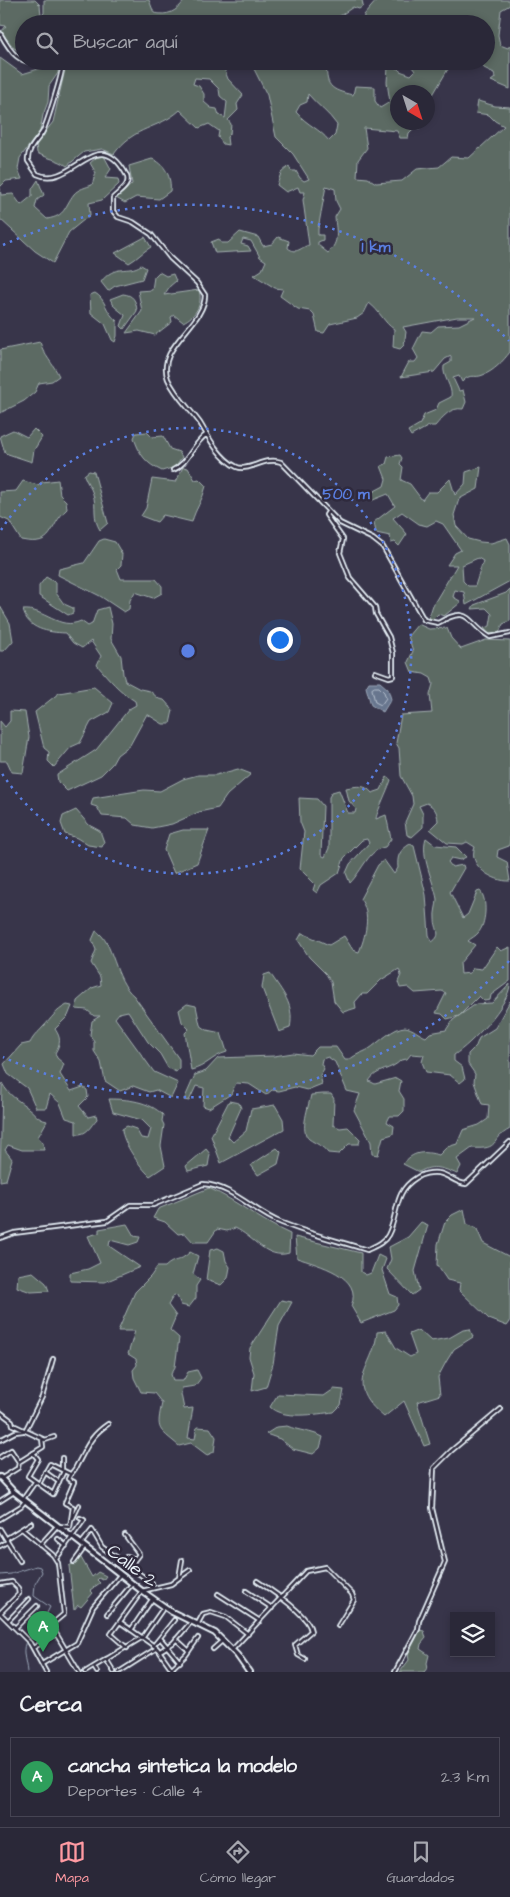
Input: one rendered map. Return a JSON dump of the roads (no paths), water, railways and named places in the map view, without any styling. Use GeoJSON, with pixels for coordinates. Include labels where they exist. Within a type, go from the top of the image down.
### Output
{"type":"FeatureCollection","features":[{"type":"Feature","properties":{"kind":"street"},"geometry":{"type":"LineString","coordinates":[[0,33],[10,50],[15,55]]}},
{"type":"Feature","properties":{"kind":"street"},"geometry":{"type":"LineString","coordinates":[[63,70],[43,132],[31,148],[28,161],[37,174],[50,176],[59,174],[96,154],[104,152],[112,156],[126,173],[129,180],[127,185],[113,198],[113,211],[118,217],[133,222],[151,234],[170,258],[197,284],[205,295],[203,309],[174,348],[166,365],[169,380],[224,456],[238,468],[244,468],[268,460],[281,462],[340,523],[373,539],[383,547],[424,620],[438,623],[450,616],[462,615],[468,616],[490,637],[510,633]]}},
{"type":"Feature","properties":{"kind":"street"},"geometry":{"type":"LineString","coordinates":[[173,470],[180,464],[196,441],[207,434]]}},
{"type":"Feature","properties":{"kind":"street"},"geometry":{"type":"LineString","coordinates":[[328,512],[326,515],[328,521],[342,536],[340,553],[350,578],[375,607],[376,614],[390,642],[394,660],[393,676],[390,677],[376,672]]}},
{"type":"Feature","properties":{"kind":"street"},"geometry":{"type":"LineString","coordinates":[[0,1238],[14,1233],[108,1220],[130,1206],[153,1205],[196,1186],[212,1184],[282,1224],[367,1250],[384,1241],[388,1235],[397,1200],[403,1188],[411,1181],[421,1175],[438,1173],[458,1183],[466,1184],[510,1142]]}},
{"type":"Feature","properties":{"kind":"street"},"geometry":{"type":"LineString","coordinates":[[25,1432],[42,1397],[53,1359]]}},
{"type":"Feature","properties":{"kind":"street"},"geometry":{"type":"LineString","coordinates":[[395,1672],[418,1629],[419,1621],[444,1562],[432,1508],[434,1468],[451,1451],[501,1409]]}},
{"type":"Feature","properties":{"kind":"street"},"geometry":{"type":"LineString","coordinates":[[0,1412],[12,1421],[13,1425],[25,1432],[42,1439],[54,1437]]}},
{"type":"Feature","properties":{"kind":"street"},"geometry":{"type":"LineString","coordinates":[[40,1545],[56,1526],[70,1527],[73,1507],[65,1503],[74,1482],[68,1479],[96,1431],[108,1424]]}},
{"type":"Feature","properties":{"kind":"street"},"geometry":{"type":"LineString","coordinates":[[0,1440],[15,1432],[25,1432]]}},
{"type":"Feature","properties":{"kind":"street"},"geometry":{"type":"LineString","coordinates":[[19,1462],[43,1447],[42,1439]]}},
{"type":"Feature","properties":{"kind":"street"},"geometry":{"type":"LineString","coordinates":[[0,1457],[11,1450],[19,1462],[18,1468],[0,1478]]}},
{"type":"Feature","properties":{"kind":"street"},"geometry":{"type":"LineString","coordinates":[[33,1453],[38,1459],[28,1476],[53,1494],[62,1471],[62,1458]]}},
{"type":"Feature","properties":{"kind":"street"},"geometry":{"type":"LineString","coordinates":[[39,1484],[50,1464],[70,1474]]}},
{"type":"Feature","properties":{"kind":"street"},"geometry":{"type":"LineString","coordinates":[[45,1472],[59,1482]]}},
{"type":"Feature","properties":{"kind":"street","name":"Calle 2"},"geometry":{"type":"LineString","coordinates":[[0,1478],[14,1492],[56,1526],[132,1584],[164,1606],[223,1640],[249,1672]]}},
{"type":"Feature","properties":{"kind":"street"},"geometry":{"type":"LineString","coordinates":[[0,1518],[21,1506],[36,1482]]}},
{"type":"Feature","properties":{"kind":"street"},"geometry":{"type":"LineString","coordinates":[[0,1501],[14,1492]]}},
{"type":"Feature","properties":{"kind":"street"},"geometry":{"type":"LineString","coordinates":[[72,1519],[79,1504]]}},
{"type":"Feature","properties":{"kind":"street"},"geometry":{"type":"LineString","coordinates":[[56,1559],[73,1538],[84,1520],[80,1518]]}},
{"type":"Feature","properties":{"kind":"street"},"geometry":{"type":"LineString","coordinates":[[0,1546],[31,1523]]}},
{"type":"Feature","properties":{"kind":"street"},"geometry":{"type":"LineString","coordinates":[[0,1529],[20,1560]]}},
{"type":"Feature","properties":{"kind":"street"},"geometry":{"type":"LineString","coordinates":[[22,1529],[56,1559],[60,1568],[64,1614],[51,1625]]}},
{"type":"Feature","properties":{"kind":"street","name":"Calle 2"},"geometry":{"type":"LineString","coordinates":[[80,1544],[92,1530],[102,1547],[152,1583],[152,1588]]}},
{"type":"Feature","properties":{"kind":"street"},"geometry":{"type":"LineString","coordinates":[[125,1535],[139,1554],[130,1566]]}},
{"type":"Feature","properties":{"kind":"street"},"geometry":{"type":"LineString","coordinates":[[58,1539],[66,1546]]}},
{"type":"Feature","properties":{"kind":"street"},"geometry":{"type":"LineString","coordinates":[[74,1562],[85,1547]]}},
{"type":"Feature","properties":{"kind":"street"},"geometry":{"type":"LineString","coordinates":[[127,1556],[135,1560]]}},
{"type":"Feature","properties":{"kind":"street"},"geometry":{"type":"LineString","coordinates":[[179,1578],[182,1560]]}},
{"type":"Feature","properties":{"kind":"street"},"geometry":{"type":"LineString","coordinates":[[232,1650],[302,1574],[325,1567],[352,1594],[354,1600],[338,1626]]}},
{"type":"Feature","properties":{"kind":"street"},"geometry":{"type":"LineString","coordinates":[[127,1648],[111,1634],[142,1591],[171,1584],[190,1570]]}},
{"type":"Feature","properties":{"kind":"street"},"geometry":{"type":"LineString","coordinates":[[42,1664],[77,1643],[92,1607],[120,1575]]}},
{"type":"Feature","properties":{"kind":"street"},"geometry":{"type":"LineString","coordinates":[[257,1581],[282,1597],[310,1627],[308,1634],[299,1639],[295,1645],[298,1655],[305,1659]]}},
{"type":"Feature","properties":{"kind":"street"},"geometry":{"type":"LineString","coordinates":[[0,1584],[12,1582],[18,1588],[19,1594],[0,1613],[30,1643],[46,1672]]}},
{"type":"Feature","properties":{"kind":"street"},"geometry":{"type":"LineString","coordinates":[[107,1614],[132,1584]]}},
{"type":"Feature","properties":{"kind":"street"},"geometry":{"type":"LineString","coordinates":[[246,1591],[272,1608]]}},
{"type":"Feature","properties":{"kind":"street"},"geometry":{"type":"LineString","coordinates":[[218,1594],[260,1621]]}},
{"type":"Feature","properties":{"kind":"street"},"geometry":{"type":"LineString","coordinates":[[131,1630],[153,1598]]}},
{"type":"Feature","properties":{"kind":"street"},"geometry":{"type":"LineString","coordinates":[[8,1621],[29,1599]]}},
{"type":"Feature","properties":{"kind":"street"},"geometry":{"type":"LineString","coordinates":[[15,1628],[37,1606]]}},
{"type":"Feature","properties":{"kind":"street"},"geometry":{"type":"LineString","coordinates":[[85,1672],[143,1637],[164,1606]]}},
{"type":"Feature","properties":{"kind":"street"},"geometry":{"type":"LineString","coordinates":[[197,1625],[203,1614],[211,1612],[226,1617],[248,1634]]}},
{"type":"Feature","properties":{"kind":"street"},"geometry":{"type":"LineString","coordinates":[[48,1620],[79,1672]]}},
{"type":"Feature","properties":{"kind":"street"},"geometry":{"type":"LineString","coordinates":[[154,1645],[174,1620]]}},
{"type":"Feature","properties":{"kind":"street"},"geometry":{"type":"LineString","coordinates":[[120,1622],[154,1645],[174,1672]]}},
{"type":"Feature","properties":{"kind":"street"},"geometry":{"type":"LineString","coordinates":[[118,1672],[158,1650],[168,1647],[190,1622]]}},
{"type":"Feature","properties":{"kind":"street"},"geometry":{"type":"LineString","coordinates":[[33,1648],[56,1634]]}},
{"type":"Feature","properties":{"kind":"street"},"geometry":{"type":"LineString","coordinates":[[160,1638],[180,1662]]}},
{"type":"Feature","properties":{"kind":"street"},"geometry":{"type":"LineString","coordinates":[[172,1668],[180,1662],[198,1638]]}},
{"type":"Feature","properties":{"kind":"street"},"geometry":{"type":"LineString","coordinates":[[176,1639],[189,1651]]}},
{"type":"Feature","properties":{"kind":"street"},"geometry":{"type":"LineString","coordinates":[[213,1649],[223,1640]]}},
{"type":"Feature","properties":{"kind":"street"},"geometry":{"type":"LineString","coordinates":[[106,1659],[114,1672]]}},
{"type":"Feature","properties":{"kind":"street"},"geometry":{"type":"LineString","coordinates":[[94,1666],[97,1672]]}},
{"type":"Feature","properties":{"kind":"water"},"geometry":{"type":"Polygon","coordinates":[[[369,682],[380,682],[388,689],[391,699],[383,712],[371,705],[366,687],[369,682]]]}},
{"type":"Feature","properties":{"kind":"waterway"},"geometry":{"type":"LineString","coordinates":[[0,1575],[11,1574],[36,1566],[40,1567],[42,1572],[35,1584],[34,1596],[50,1607],[34,1638],[28,1638],[24,1647],[27,1672]]}},
{"type":"Feature","properties":{"kind":"place","name":"cancha sintetica la modelo"},"geometry":{"type":"Point","coordinates":[43,1652]}}]}
